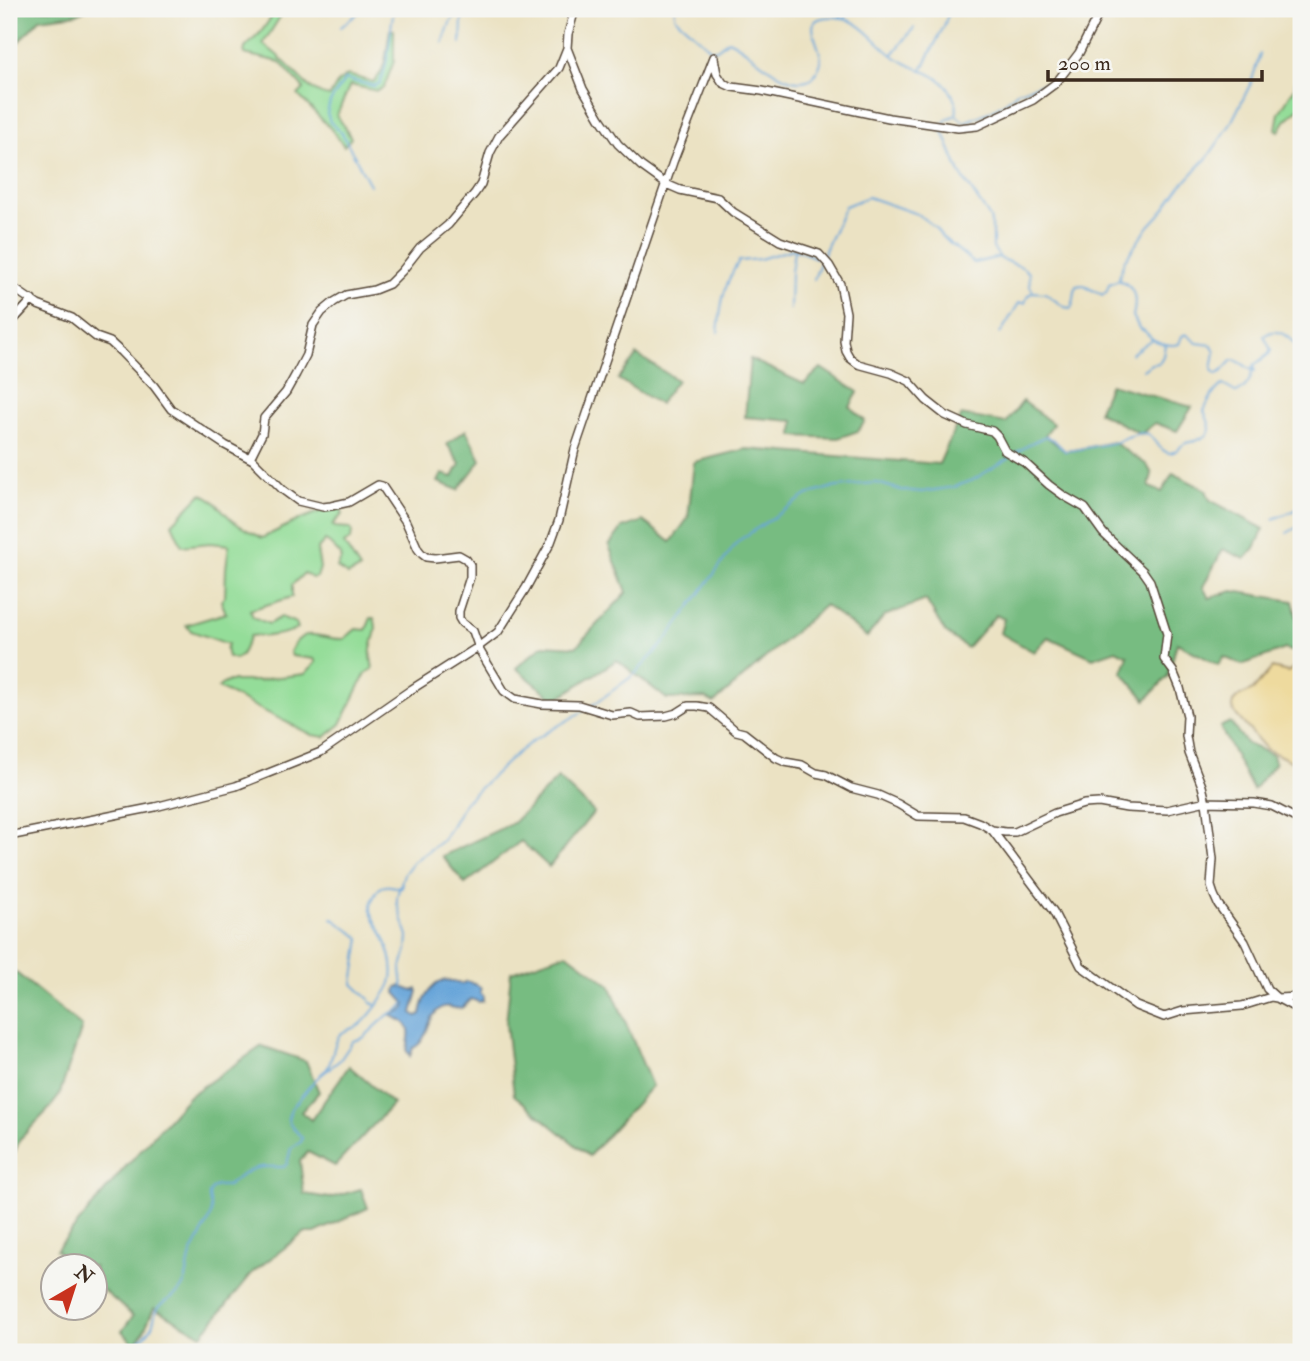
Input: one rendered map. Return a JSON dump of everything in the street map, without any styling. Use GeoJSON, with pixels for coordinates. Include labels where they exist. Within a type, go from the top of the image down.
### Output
{"type":"FeatureCollection","features":[{"type":"Feature","properties":{"kind":"street"},"geometry":{"type":"LineString","coordinates":[[250,458],[262,434],[264,418],[286,392],[296,374],[306,355],[313,325],[322,312],[346,295],[389,284],[420,248],[448,225],[475,193],[499,136],[559,68],[567,48],[575,9]]}},
{"type":"Feature","properties":{"kind":"street"},"geometry":{"type":"LineString","coordinates":[[9,836],[155,807],[236,786],[321,752],[498,632],[551,542],[559,520],[575,449],[666,184],[714,57],[717,75],[723,83],[732,87],[889,118],[958,128],[977,127],[1033,100],[1056,83],[1079,52],[1101,9]]}},
{"type":"Feature","properties":{"kind":"street"},"geometry":{"type":"LineString","coordinates":[[567,48],[583,89],[600,118],[618,144],[640,166],[680,190],[718,198],[733,212],[780,241],[824,258],[839,284],[846,313],[844,341],[850,358],[858,364],[909,381],[926,400],[945,415],[967,425],[992,431],[1005,451],[1025,463],[1064,496],[1085,508],[1102,533],[1143,571],[1150,581],[1167,634],[1164,659],[1180,688],[1187,716],[1189,753],[1206,802],[1213,859],[1211,886],[1214,895],[1245,942],[1267,989],[1277,998],[1301,1011]]}},
{"type":"Feature","properties":{"kind":"street"},"geometry":{"type":"LineString","coordinates":[[9,285],[38,305],[72,318],[96,337],[110,342],[154,386],[171,409],[225,445],[250,458],[298,501],[331,506],[349,502],[378,485],[382,486],[406,522],[422,554],[435,558],[459,555],[470,565],[470,577],[459,618],[473,631],[488,667],[504,691],[515,699],[542,704],[579,705],[612,715],[631,712],[640,717],[666,716],[688,706],[709,708],[736,731],[744,733],[785,762],[802,765],[851,788],[878,795],[918,816],[964,817],[980,823],[992,830],[1053,911],[1081,966],[1136,1006],[1164,1017],[1183,1011],[1242,1006],[1271,997],[1301,997]]}},
{"type":"Feature","properties":{"kind":"street"},"geometry":{"type":"LineString","coordinates":[[9,325],[32,300]]}},
{"type":"Feature","properties":{"kind":"street"},"geometry":{"type":"LineString","coordinates":[[992,830],[1016,832],[1055,813],[1084,804],[1099,803],[1167,810],[1206,802],[1254,803],[1272,806],[1301,821]]}},
{"type":"Feature","properties":{"kind":"green space"},"geometry":{"type":"Polygon","coordinates":[[[9,9],[86,9],[77,14],[40,19],[9,52],[9,9]]]}},
{"type":"Feature","properties":{"kind":"green space"},"geometry":{"type":"Polygon","coordinates":[[[277,9],[285,9],[263,44],[309,87],[330,96],[338,82],[348,75],[373,82],[378,78],[386,58],[390,30],[394,30],[394,61],[384,87],[377,91],[350,85],[337,115],[351,138],[344,146],[298,95],[304,89],[280,62],[244,54],[245,48],[261,32],[277,9]]]}},
{"type":"Feature","properties":{"kind":"green space"},"geometry":{"type":"Polygon","coordinates":[[[1301,71],[1301,106],[1285,121],[1279,131],[1276,129],[1279,113],[1295,87],[1297,73],[1301,71]]]}},
{"type":"Feature","properties":{"kind":"green space"},"geometry":{"type":"Polygon","coordinates":[[[637,355],[677,380],[659,404],[618,379],[637,355]]]}},
{"type":"Feature","properties":{"kind":"green space"},"geometry":{"type":"Polygon","coordinates":[[[750,359],[804,384],[821,368],[858,392],[850,407],[865,421],[858,431],[838,438],[793,436],[794,421],[745,417],[750,359]]]}},
{"type":"Feature","properties":{"kind":"green space"},"geometry":{"type":"Polygon","coordinates":[[[1110,384],[1192,407],[1177,431],[1155,423],[1141,434],[1098,412],[1110,384]]]}},
{"type":"Feature","properties":{"kind":"green space"},"geometry":{"type":"Polygon","coordinates":[[[1023,401],[1053,424],[1045,435],[1065,451],[1113,442],[1147,465],[1152,474],[1149,487],[1162,492],[1173,473],[1206,490],[1210,500],[1264,529],[1255,548],[1245,559],[1223,549],[1203,587],[1209,598],[1233,591],[1293,601],[1301,636],[1301,654],[1285,649],[1242,665],[1224,657],[1218,665],[1177,643],[1168,676],[1146,700],[1122,672],[1128,656],[1116,650],[1093,658],[1048,637],[1034,652],[1000,633],[1004,619],[996,615],[967,648],[945,632],[926,600],[884,616],[867,637],[825,605],[714,703],[705,698],[667,699],[617,660],[555,700],[516,668],[543,645],[576,647],[627,592],[609,546],[622,528],[643,521],[671,542],[688,518],[694,462],[746,449],[939,464],[961,415],[1006,423],[1023,401]]]}},
{"type":"Feature","properties":{"kind":"green space"},"geometry":{"type":"Polygon","coordinates":[[[466,430],[481,460],[458,490],[438,482],[442,474],[453,477],[460,464],[447,444],[466,430]]]}},
{"type":"Feature","properties":{"kind":"green space"},"geometry":{"type":"Polygon","coordinates":[[[201,494],[211,499],[236,523],[262,538],[339,504],[343,514],[332,525],[350,528],[352,531],[351,539],[344,544],[360,569],[348,575],[337,568],[340,554],[325,541],[317,550],[320,568],[317,577],[312,578],[304,573],[292,585],[292,597],[250,610],[253,617],[269,624],[281,617],[296,623],[298,628],[276,635],[250,636],[241,656],[235,659],[228,657],[228,644],[191,631],[186,625],[226,613],[221,601],[225,596],[229,545],[210,543],[182,546],[172,524],[201,494]]]}},
{"type":"Feature","properties":{"kind":"green space"},"geometry":{"type":"Polygon","coordinates":[[[371,618],[374,618],[376,627],[371,652],[373,669],[366,673],[341,724],[325,737],[312,735],[218,688],[229,681],[259,681],[305,674],[316,662],[314,659],[292,656],[290,652],[301,637],[313,635],[344,639],[356,629],[366,630],[371,618]]]}},
{"type":"Feature","properties":{"kind":"green space"},"geometry":{"type":"Polygon","coordinates":[[[1230,722],[1247,744],[1273,755],[1275,763],[1253,790],[1220,727],[1230,722]]]}},
{"type":"Feature","properties":{"kind":"green space"},"geometry":{"type":"Polygon","coordinates":[[[558,778],[594,812],[549,867],[521,841],[465,884],[442,856],[513,823],[558,778]]]}},
{"type":"Feature","properties":{"kind":"green space"},"geometry":{"type":"Polygon","coordinates":[[[567,953],[610,985],[652,1086],[589,1156],[514,1095],[506,1024],[511,972],[567,953]]]}},
{"type":"Feature","properties":{"kind":"green space"},"geometry":{"type":"Polygon","coordinates":[[[9,967],[82,1027],[59,1096],[20,1139],[9,1167],[9,967]]]}},
{"type":"Feature","properties":{"kind":"green space"},"geometry":{"type":"Polygon","coordinates":[[[262,1046],[306,1061],[319,1092],[301,1112],[311,1120],[349,1066],[393,1104],[335,1166],[308,1152],[300,1161],[304,1194],[330,1198],[361,1189],[368,1208],[315,1233],[304,1233],[253,1272],[202,1335],[154,1308],[143,1333],[134,1344],[122,1331],[133,1316],[108,1294],[108,1252],[56,1250],[189,1096],[262,1046]]]}},
{"type":"Feature","properties":{"kind":"sand"},"geometry":{"type":"Polygon","coordinates":[[[1301,662],[1301,766],[1266,749],[1232,708],[1238,697],[1253,690],[1272,668],[1288,672],[1301,662]]]}},
{"type":"Feature","properties":{"kind":"water"},"geometry":{"type":"Polygon","coordinates":[[[445,980],[461,984],[467,981],[479,986],[483,1001],[471,999],[458,1009],[447,1006],[441,1008],[432,1017],[422,1040],[413,1048],[410,1056],[407,1051],[408,1027],[391,1015],[404,1009],[406,1004],[396,993],[397,987],[413,991],[417,989],[412,1013],[417,1016],[421,1014],[431,989],[445,980]]]}},
{"type":"Feature","properties":{"kind":"waterway"},"geometry":{"type":"LineString","coordinates":[[341,27],[357,14],[359,9]]}},
{"type":"Feature","properties":{"kind":"waterway"},"geometry":{"type":"LineString","coordinates":[[370,185],[342,133],[330,122],[327,113],[330,102],[345,79],[374,86],[380,83],[388,56],[394,9]]}},
{"type":"Feature","properties":{"kind":"waterway"},"geometry":{"type":"LineString","coordinates":[[443,43],[450,23],[460,9]]}},
{"type":"Feature","properties":{"kind":"waterway"},"geometry":{"type":"LineString","coordinates":[[461,43],[465,9]]}},
{"type":"Feature","properties":{"kind":"waterway"},"geometry":{"type":"LineString","coordinates":[[675,9],[678,20],[712,50],[728,40],[776,73],[797,81],[811,79],[820,65],[820,52],[813,31],[816,20],[844,18],[860,26],[895,57],[934,76],[947,87],[956,102],[957,112],[943,124]]}},
{"type":"Feature","properties":{"kind":"waterway"},"geometry":{"type":"LineString","coordinates":[[840,9],[841,17]]}},
{"type":"Feature","properties":{"kind":"waterway"},"geometry":{"type":"LineString","coordinates":[[846,17],[849,9]]}},
{"type":"Feature","properties":{"kind":"waterway"},"geometry":{"type":"LineString","coordinates":[[923,68],[950,9]]}},
{"type":"Feature","properties":{"kind":"waterway"},"geometry":{"type":"LineString","coordinates":[[893,54],[914,28]]}},
{"type":"Feature","properties":{"kind":"waterway"},"geometry":{"type":"LineString","coordinates":[[1119,278],[1124,261],[1149,226],[1208,157],[1230,125],[1251,83],[1260,54]]}},
{"type":"Feature","properties":{"kind":"waterway"},"geometry":{"type":"LineString","coordinates":[[956,115],[964,122],[989,112],[1018,91],[1045,83]]}},
{"type":"Feature","properties":{"kind":"waterway"},"geometry":{"type":"LineString","coordinates":[[942,129],[960,173],[990,218],[993,248],[1001,259],[1022,267],[1029,273],[1033,292],[1045,293],[1064,307],[1071,308],[1076,286],[1082,285],[1103,295],[1109,284],[1118,280],[1134,294],[1133,316],[1139,328],[1164,344],[1179,344],[1182,336],[1186,334],[1197,343],[1212,345],[1215,352],[1212,370],[1216,374],[1232,360],[1239,361],[1255,371],[1254,365],[1271,350],[1264,336],[1270,333],[1285,335],[1301,351]]}},
{"type":"Feature","properties":{"kind":"waterway"},"geometry":{"type":"LineString","coordinates":[[823,255],[845,206],[868,197],[917,214],[974,263],[999,257]]}},
{"type":"Feature","properties":{"kind":"waterway"},"geometry":{"type":"LineString","coordinates":[[718,332],[724,295],[739,261],[760,259],[793,249],[817,258]]}},
{"type":"Feature","properties":{"kind":"waterway"},"geometry":{"type":"LineString","coordinates":[[790,309],[794,251]]}},
{"type":"Feature","properties":{"kind":"waterway"},"geometry":{"type":"LineString","coordinates":[[814,279],[821,260]]}},
{"type":"Feature","properties":{"kind":"waterway"},"geometry":{"type":"LineString","coordinates":[[1000,334],[1019,303],[1025,303],[1028,295],[1032,293]]}},
{"type":"Feature","properties":{"kind":"waterway"},"geometry":{"type":"LineString","coordinates":[[1131,354],[1152,339]]}},
{"type":"Feature","properties":{"kind":"waterway"},"geometry":{"type":"LineString","coordinates":[[1143,370],[1151,364],[1159,363],[1165,345]]}},
{"type":"Feature","properties":{"kind":"waterway"},"geometry":{"type":"LineString","coordinates":[[1016,453],[1046,436],[1065,451],[1117,442],[1140,433],[1148,434],[1166,452],[1174,452],[1185,443],[1209,433],[1210,426],[1204,411],[1212,396],[1223,385],[1237,393],[1244,388],[1254,365]]}},
{"type":"Feature","properties":{"kind":"waterway"},"geometry":{"type":"LineString","coordinates":[[593,705],[635,674],[664,643],[738,541],[807,495],[830,488],[877,483],[901,490],[922,492],[954,487],[973,480],[1009,458]]}},
{"type":"Feature","properties":{"kind":"waterway"},"geometry":{"type":"LineString","coordinates":[[1273,519],[1301,508]]}},
{"type":"Feature","properties":{"kind":"waterway"},"geometry":{"type":"LineString","coordinates":[[1287,533],[1301,525]]}},
{"type":"Feature","properties":{"kind":"waterway"},"geometry":{"type":"LineString","coordinates":[[403,987],[401,970],[408,936],[397,896],[404,874],[413,862],[443,840],[465,802],[517,753],[585,710]]}},
{"type":"Feature","properties":{"kind":"waterway"},"geometry":{"type":"LineString","coordinates":[[320,1075],[328,1067],[339,1036],[366,1019],[391,983],[391,956],[371,908],[379,889],[388,886],[402,888],[402,884]]}},
{"type":"Feature","properties":{"kind":"waterway"},"geometry":{"type":"LineString","coordinates":[[332,918],[360,938],[353,984],[375,1005]]}},
{"type":"Feature","properties":{"kind":"waterway"},"geometry":{"type":"LineString","coordinates":[[107,1352],[120,1345],[134,1345],[142,1339],[152,1326],[158,1308],[183,1286],[192,1253],[211,1214],[209,1195],[212,1189],[227,1186],[253,1169],[283,1167],[287,1164],[291,1148],[301,1142],[302,1138],[289,1123],[291,1109],[315,1080],[340,1060],[353,1041],[363,1038],[405,1003]]}}]}
